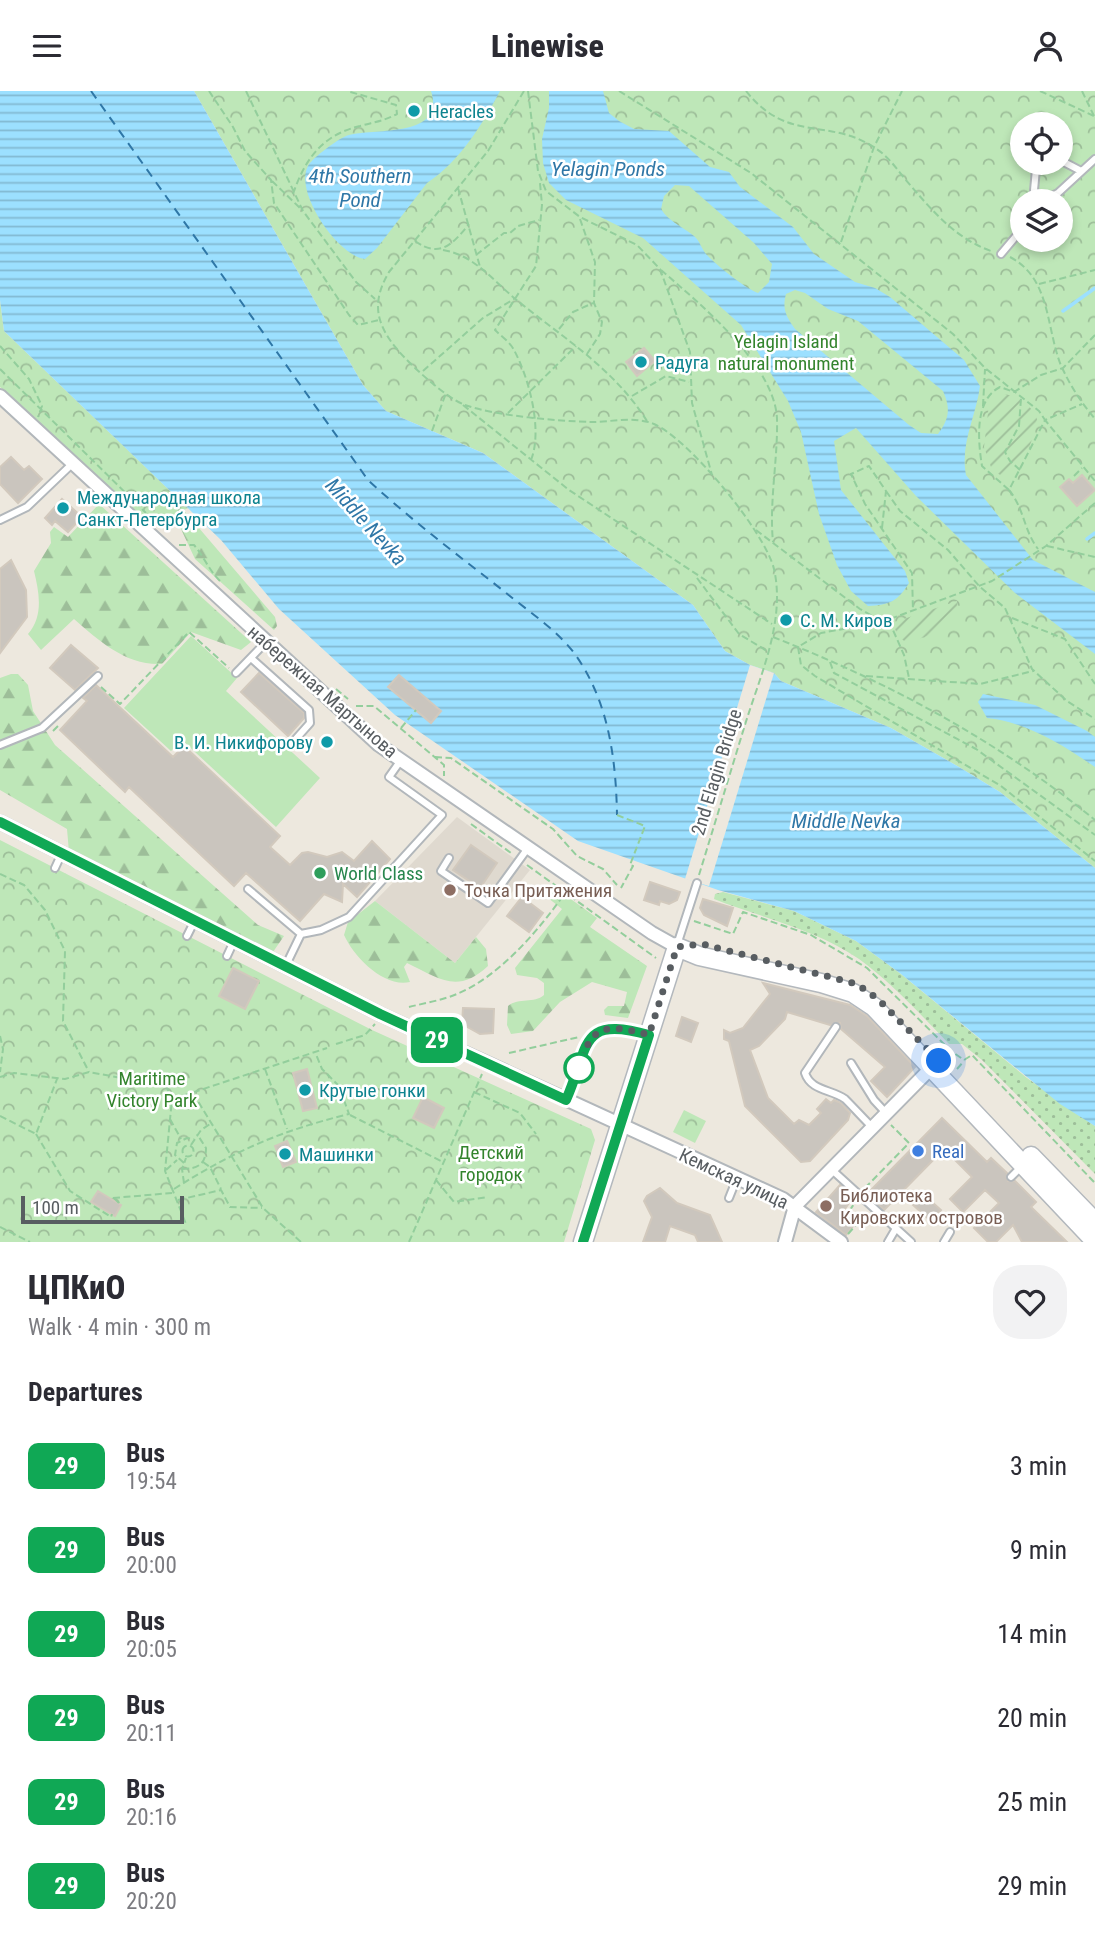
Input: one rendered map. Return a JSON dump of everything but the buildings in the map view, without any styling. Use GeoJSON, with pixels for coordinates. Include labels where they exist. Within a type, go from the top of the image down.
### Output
{"type":"FeatureCollection","features":[{"type":"Feature","properties":{"kind":"street","name":"набережная Мартынова"},"geometry":{"type":"LineString","coordinates":[[0,396],[379,745],[677,947]]}},
{"type":"Feature","properties":{"kind":"street","name":"Кемская улица"},"geometry":{"type":"LineString","coordinates":[[0,822],[285,967],[794,1206],[843,1240]]}},
{"type":"Feature","properties":{"kind":"street"},"geometry":{"type":"LineString","coordinates":[[583,1242],[677,947],[702,944],[822,978],[857,984],[879,1000],[1022,1166],[1095,1241]]}},
{"type":"Feature","properties":{"kind":"street"},"geometry":{"type":"LineString","coordinates":[[822,978],[847,995],[874,1007],[935,1064]]}},
{"type":"Feature","properties":{"kind":"street"},"geometry":{"type":"LineString","coordinates":[[785,1242],[794,1206],[935,1064]]}},
{"type":"Feature","properties":{"kind":"street"},"geometry":{"type":"LineString","coordinates":[[1022,1166],[1095,1222]]}},
{"type":"Feature","properties":{"kind":"lane"},"geometry":{"type":"LineString","coordinates":[[1062,189],[1095,159]]}},
{"type":"Feature","properties":{"kind":"lane"},"geometry":{"type":"LineString","coordinates":[[1073,167],[1081,171]]}},
{"type":"Feature","properties":{"kind":"lane"},"geometry":{"type":"LineString","coordinates":[[1001,254],[1010,243]]}},
{"type":"Feature","properties":{"kind":"lane"},"geometry":{"type":"LineString","coordinates":[[0,520],[27,507],[72,464]]}},
{"type":"Feature","properties":{"kind":"lane"},"geometry":{"type":"LineString","coordinates":[[236,673],[266,642]]}},
{"type":"Feature","properties":{"kind":"lane"},"geometry":{"type":"LineString","coordinates":[[251,657],[309,709],[310,723],[294,740]]}},
{"type":"Feature","properties":{"kind":"lane"},"geometry":{"type":"LineString","coordinates":[[0,745],[42,728],[98,676]]}},
{"type":"Feature","properties":{"kind":"lane"},"geometry":{"type":"LineString","coordinates":[[248,889],[286,924],[302,934],[321,930],[349,917],[442,815],[389,777],[401,760]]}},
{"type":"Feature","properties":{"kind":"lane"},"geometry":{"type":"LineString","coordinates":[[449,859],[441,871],[488,903],[528,848]]}},
{"type":"Feature","properties":{"kind":"lane"},"geometry":{"type":"LineString","coordinates":[[55,868],[61,855]]}},
{"type":"Feature","properties":{"kind":"lane"},"geometry":{"type":"LineString","coordinates":[[677,947],[697,883]]}},
{"type":"Feature","properties":{"kind":"lane"},"geometry":{"type":"LineString","coordinates":[[187,936],[194,922]]}},
{"type":"Feature","properties":{"kind":"lane"},"geometry":{"type":"LineString","coordinates":[[285,967],[302,934]]}},
{"type":"Feature","properties":{"kind":"lane"},"geometry":{"type":"LineString","coordinates":[[227,956],[234,941]]}},
{"type":"Feature","properties":{"kind":"lane"},"geometry":{"type":"LineString","coordinates":[[566,1100],[588,1043],[595,1033],[607,1027],[620,1027],[649,1035]]}},
{"type":"Feature","properties":{"kind":"lane"},"geometry":{"type":"LineString","coordinates":[[836,1027],[805,1073],[807,1079],[819,1089],[832,1091],[845,1100],[872,1128]]}},
{"type":"Feature","properties":{"kind":"lane"},"geometry":{"type":"LineString","coordinates":[[851,1063],[884,1115]]}},
{"type":"Feature","properties":{"kind":"lane"},"geometry":{"type":"LineString","coordinates":[[831,1169],[895,1230],[912,1242]]}},
{"type":"Feature","properties":{"kind":"lane"},"geometry":{"type":"LineString","coordinates":[[729,1198],[737,1178]]}},
{"type":"Feature","properties":{"kind":"lane"},"geometry":{"type":"LineString","coordinates":[[888,1242],[895,1230]]}},
{"type":"Feature","properties":{"kind":"lane"},"geometry":{"type":"LineString","coordinates":[[944,1242],[950,1232]]}},
{"type":"Feature","properties":{"kind":"path"},"geometry":{"type":"LineString","coordinates":[[209,91],[245,151],[303,211]]}},
{"type":"Feature","properties":{"kind":"path"},"geometry":{"type":"LineString","coordinates":[[246,91],[256,107],[293,195],[356,282],[376,301]]}},
{"type":"Feature","properties":{"kind":"path"},"geometry":{"type":"LineString","coordinates":[[293,195],[306,161],[319,146],[339,132],[383,121],[397,114],[396,105],[347,91]]}},
{"type":"Feature","properties":{"kind":"path"},"geometry":{"type":"LineString","coordinates":[[526,91],[540,182],[536,267],[495,330],[513,347],[535,416],[537,440],[531,461]]}},
{"type":"Feature","properties":{"kind":"path"},"geometry":{"type":"LineString","coordinates":[[526,91],[488,151],[389,272],[376,301],[379,320],[404,358],[531,461],[697,577],[774,625]]}},
{"type":"Feature","properties":{"kind":"path"},"geometry":{"type":"LineString","coordinates":[[619,91],[751,173],[953,334],[985,368],[1045,420],[1095,481]]}},
{"type":"Feature","properties":{"kind":"path"},"geometry":{"type":"LineString","coordinates":[[746,91],[766,113],[784,123],[852,136],[874,147],[886,156],[943,222],[978,246],[1025,267],[1038,284],[1063,368],[1082,404],[1095,419]]}},
{"type":"Feature","properties":{"kind":"path"},"geometry":{"type":"LineString","coordinates":[[840,244],[874,147],[902,91]]}},
{"type":"Feature","properties":{"kind":"path"},"geometry":{"type":"LineString","coordinates":[[1040,91],[1095,116]]}},
{"type":"Feature","properties":{"kind":"path"},"geometry":{"type":"LineString","coordinates":[[1082,91],[1095,116]]}},
{"type":"Feature","properties":{"kind":"path"},"geometry":{"type":"LineString","coordinates":[[271,180],[274,203],[349,315],[358,325],[379,320]]}},
{"type":"Feature","properties":{"kind":"path"},"geometry":{"type":"LineString","coordinates":[[540,182],[554,199],[580,218],[637,245],[710,314],[748,356],[769,386],[777,416],[773,542]]}},
{"type":"Feature","properties":{"kind":"path"},"geometry":{"type":"LineString","coordinates":[[458,187],[480,267]]}},
{"type":"Feature","properties":{"kind":"path"},"geometry":{"type":"LineString","coordinates":[[580,218],[595,262],[594,303],[602,322],[600,334],[587,354]]}},
{"type":"Feature","properties":{"kind":"path"},"geometry":{"type":"LineString","coordinates":[[476,254],[504,233],[540,220]]}},
{"type":"Feature","properties":{"kind":"path"},"geometry":{"type":"LineString","coordinates":[[443,250],[450,246],[469,224]]}},
{"type":"Feature","properties":{"kind":"path"},"geometry":{"type":"LineString","coordinates":[[414,240],[423,247],[458,252],[577,345],[631,397],[647,422],[674,438],[712,476],[754,528],[860,609],[882,622]]}},
{"type":"Feature","properties":{"kind":"path"},"geometry":{"type":"LineString","coordinates":[[660,269],[690,352],[689,382],[692,403],[712,476]]}},
{"type":"Feature","properties":{"kind":"path"},"geometry":{"type":"LineString","coordinates":[[1038,284],[1095,270]]}},
{"type":"Feature","properties":{"kind":"path"},"geometry":{"type":"LineString","coordinates":[[422,372],[483,318],[515,298]]}},
{"type":"Feature","properties":{"kind":"path"},"geometry":{"type":"LineString","coordinates":[[558,330],[573,312],[594,303]]}},
{"type":"Feature","properties":{"kind":"path"},"geometry":{"type":"LineString","coordinates":[[1014,392],[1041,375],[1063,368],[1095,335]]}},
{"type":"Feature","properties":{"kind":"path"},"geometry":{"type":"LineString","coordinates":[[508,412],[577,345]]}},
{"type":"Feature","properties":{"kind":"path"},"geometry":{"type":"LineString","coordinates":[[1,348],[37,390],[42,410]]}},
{"type":"Feature","properties":{"kind":"path"},"geometry":{"type":"LineString","coordinates":[[985,368],[979,446],[982,466],[1018,500],[1027,535],[1039,550]]}},
{"type":"Feature","properties":{"kind":"path"},"geometry":{"type":"LineString","coordinates":[[0,369],[154,521]]}},
{"type":"Feature","properties":{"kind":"path"},"geometry":{"type":"LineString","coordinates":[[631,397],[666,376],[689,382]]}},
{"type":"Feature","properties":{"kind":"path"},"geometry":{"type":"LineString","coordinates":[[982,407],[990,393],[1000,387],[1014,392]]}},
{"type":"Feature","properties":{"kind":"path"},"geometry":{"type":"LineString","coordinates":[[432,431],[446,392]]}},
{"type":"Feature","properties":{"kind":"path"},"geometry":{"type":"LineString","coordinates":[[1021,397],[1019,426],[1005,451],[1010,461],[1021,470]]}},
{"type":"Feature","properties":{"kind":"path"},"geometry":{"type":"LineString","coordinates":[[463,404],[577,421],[647,422]]}},
{"type":"Feature","properties":{"kind":"path"},"geometry":{"type":"LineString","coordinates":[[1009,490],[1045,420],[1082,404]]}},
{"type":"Feature","properties":{"kind":"path"},"geometry":{"type":"LineString","coordinates":[[30,425],[42,410]]}},
{"type":"Feature","properties":{"kind":"path"},"geometry":{"type":"LineString","coordinates":[[913,612],[912,573],[865,504],[851,474],[869,466],[900,511],[948,550],[980,587],[1012,617],[1065,639],[1095,684]]}},
{"type":"Feature","properties":{"kind":"path"},"geometry":{"type":"LineString","coordinates":[[1074,476],[1083,468]]}},
{"type":"Feature","properties":{"kind":"path"},"geometry":{"type":"LineString","coordinates":[[882,528],[886,491]]}},
{"type":"Feature","properties":{"kind":"path"},"geometry":{"type":"LineString","coordinates":[[798,647],[821,633],[889,620],[999,578],[1046,546],[1095,503]]}},
{"type":"Feature","properties":{"kind":"path","name":"2nd Elagin Bridge"},"geometry":{"type":"LineString","coordinates":[[697,883],[774,625],[774,567],[754,528]]}},
{"type":"Feature","properties":{"kind":"path"},"geometry":{"type":"LineString","coordinates":[[1046,546],[1095,557]]}},
{"type":"Feature","properties":{"kind":"path"},"geometry":{"type":"LineString","coordinates":[[697,577],[739,634],[767,651]]}},
{"type":"Feature","properties":{"kind":"path"},"geometry":{"type":"LineString","coordinates":[[1012,617],[1034,671],[1068,701],[1095,719]]}},
{"type":"Feature","properties":{"kind":"path"},"geometry":{"type":"LineString","coordinates":[[889,620],[904,655],[909,679]]}},
{"type":"Feature","properties":{"kind":"path"},"geometry":{"type":"LineString","coordinates":[[99,685],[120,704],[189,632],[236,673]]}},
{"type":"Feature","properties":{"kind":"path"},"geometry":{"type":"LineString","coordinates":[[772,637],[864,676],[995,746],[1095,820]]}},
{"type":"Feature","properties":{"kind":"path"},"geometry":{"type":"LineString","coordinates":[[798,647],[801,665],[1001,786],[1095,861]]}},
{"type":"Feature","properties":{"kind":"path"},"geometry":{"type":"LineString","coordinates":[[830,661],[834,673],[976,749],[1095,835]]}},
{"type":"Feature","properties":{"kind":"path"},"geometry":{"type":"LineString","coordinates":[[864,676],[981,684],[1034,671]]}},
{"type":"Feature","properties":{"kind":"path"},"geometry":{"type":"LineString","coordinates":[[351,706],[374,706],[444,765]]}},
{"type":"Feature","properties":{"kind":"path"},"geometry":{"type":"LineString","coordinates":[[400,728],[416,710]]}},
{"type":"Feature","properties":{"kind":"path"},"geometry":{"type":"LineString","coordinates":[[53,731],[62,722]]}},
{"type":"Feature","properties":{"kind":"path"},"geometry":{"type":"LineString","coordinates":[[435,757],[452,758],[468,769],[553,829],[577,856],[603,869],[617,885]]}},
{"type":"Feature","properties":{"kind":"path"},"geometry":{"type":"LineString","coordinates":[[617,815],[645,826],[630,865],[633,866],[621,888]]}},
{"type":"Feature","properties":{"kind":"path"},"geometry":{"type":"LineString","coordinates":[[0,874],[24,885],[45,910],[65,951],[64,1021],[89,1072]]}},
{"type":"Feature","properties":{"kind":"path"},"geometry":{"type":"LineString","coordinates":[[409,1007],[457,994],[492,971],[531,935],[566,893]]}},
{"type":"Feature","properties":{"kind":"path"},"geometry":{"type":"LineString","coordinates":[[693,921],[733,934],[743,912],[811,935],[867,968],[964,1060]]}},
{"type":"Feature","properties":{"kind":"path"},"geometry":{"type":"LineString","coordinates":[[336,1044],[372,1030]]}},
{"type":"Feature","properties":{"kind":"path"},"geometry":{"type":"LineString","coordinates":[[0,1036],[3,1049],[0,1072]]}},
{"type":"Feature","properties":{"kind":"path"},"geometry":{"type":"LineString","coordinates":[[509,1053],[579,1037]]}},
{"type":"Feature","properties":{"kind":"path"},"geometry":{"type":"LineString","coordinates":[[172,1099],[327,1048]]}},
{"type":"Feature","properties":{"kind":"path"},"geometry":{"type":"LineString","coordinates":[[315,1052],[322,1069],[338,1086],[349,1114],[442,1162]]}},
{"type":"Feature","properties":{"kind":"path"},"geometry":{"type":"LineString","coordinates":[[957,1069],[972,1055],[1095,1183]]}},
{"type":"Feature","properties":{"kind":"path"},"geometry":{"type":"LineString","coordinates":[[265,1068],[288,1130]]}},
{"type":"Feature","properties":{"kind":"path"},"geometry":{"type":"LineString","coordinates":[[0,1077],[14,1073],[57,1078],[89,1072],[166,1086],[172,1099],[165,1171],[186,1224]]}},
{"type":"Feature","properties":{"kind":"path"},"geometry":{"type":"LineString","coordinates":[[409,1242],[482,1074]]}},
{"type":"Feature","properties":{"kind":"path"},"geometry":{"type":"LineString","coordinates":[[36,1135],[57,1078]]}},
{"type":"Feature","properties":{"kind":"path"},"geometry":{"type":"LineString","coordinates":[[473,1091],[520,1113],[536,1133]]}},
{"type":"Feature","properties":{"kind":"path"},"geometry":{"type":"LineString","coordinates":[[193,1093],[263,1208],[301,1242]]}},
{"type":"Feature","properties":{"kind":"path"},"geometry":{"type":"LineString","coordinates":[[119,1203],[113,1198],[173,1191],[230,1154],[288,1130],[349,1114]]}},
{"type":"Feature","properties":{"kind":"path"},"geometry":{"type":"LineString","coordinates":[[843,1240],[856,1225],[846,1216],[859,1197],[909,1143],[884,1115]]}},
{"type":"Feature","properties":{"kind":"path"},"geometry":{"type":"LineString","coordinates":[[0,1116],[36,1135],[70,1191],[111,1217],[112,1215]]}},
{"type":"Feature","properties":{"kind":"path"},"geometry":{"type":"LineString","coordinates":[[170,1119],[181,1140]]}},
{"type":"Feature","properties":{"kind":"path"},"geometry":{"type":"LineString","coordinates":[[184,1183],[182,1169],[186,1157],[183,1150],[211,1123]]}},
{"type":"Feature","properties":{"kind":"path"},"geometry":{"type":"LineString","coordinates":[[182,1169],[197,1167],[203,1162],[206,1148],[197,1134]]}},
{"type":"Feature","properties":{"kind":"path"},"geometry":{"type":"LineString","coordinates":[[181,1140],[194,1139]]}},
{"type":"Feature","properties":{"kind":"path"},"geometry":{"type":"LineString","coordinates":[[181,1140],[175,1149],[178,1160],[184,1163]]}},
{"type":"Feature","properties":{"kind":"path"},"geometry":{"type":"LineString","coordinates":[[186,1157],[193,1153],[190,1146]]}},
{"type":"Feature","properties":{"kind":"path"},"geometry":{"type":"LineString","coordinates":[[165,1171],[178,1160]]}},
{"type":"Feature","properties":{"kind":"path"},"geometry":{"type":"LineString","coordinates":[[203,1162],[210,1167],[230,1207],[263,1208]]}},
{"type":"Feature","properties":{"kind":"path"},"geometry":{"type":"LineString","coordinates":[[435,1179],[454,1202],[488,1197]]}},
{"type":"Feature","properties":{"kind":"path"},"geometry":{"type":"LineString","coordinates":[[177,1201],[221,1190]]}},
{"type":"Feature","properties":{"kind":"path"},"geometry":{"type":"LineString","coordinates":[[0,1227],[30,1242]]}},
{"type":"Feature","properties":{"kind":"shaded area","name":"Точка Притяжения"},"geometry":{"type":"Polygon","coordinates":[[[457,817],[530,870],[455,963],[375,901],[457,817]]]}},
{"type":"Feature","properties":{"kind":"green space","name":"Yelagin Island natural monument"},"geometry":{"type":"Polygon","coordinates":[[[194,91],[1095,91],[1095,868],[1000,792],[959,767],[891,728],[781,681],[774,673],[750,665],[725,651],[693,605],[483,453],[386,411],[363,385],[194,91]]]}},
{"type":"Feature","properties":{"kind":"green space"},"geometry":{"type":"Polygon","coordinates":[[[0,300],[4,331],[188,508],[151,527],[0,387],[0,300]]]}},
{"type":"Feature","properties":{"kind":"green space"},"geometry":{"type":"Polygon","coordinates":[[[999,394],[1022,401],[1037,419],[1027,452],[1007,479],[992,470],[984,447],[989,404],[999,394]]]}},
{"type":"Feature","properties":{"kind":"green space"},"geometry":{"type":"Polygon","coordinates":[[[99,504],[251,642],[241,650],[191,632],[162,664],[149,664],[114,651],[74,619],[41,650],[28,634],[38,612],[39,595],[34,571],[51,543],[50,532],[54,527],[68,537],[99,504]]]}},
{"type":"Feature","properties":{"kind":"green space"},"geometry":{"type":"Polygon","coordinates":[[[181,507],[275,617],[277,626],[274,630],[195,559],[181,529],[165,519],[181,507]]]}},
{"type":"Feature","properties":{"kind":"green space"},"geometry":{"type":"Polygon","coordinates":[[[957,601],[958,609],[945,620],[939,632],[907,643],[899,637],[892,623],[957,601]]]}},
{"type":"Feature","properties":{"kind":"green space"},"geometry":{"type":"Polygon","coordinates":[[[191,636],[237,678],[226,691],[320,778],[276,827],[182,740],[171,751],[124,708],[191,636]]]}},
{"type":"Feature","properties":{"kind":"green space"},"geometry":{"type":"Polygon","coordinates":[[[18,674],[28,685],[33,711],[55,745],[258,925],[284,936],[273,952],[69,852],[67,829],[0,790],[0,678],[18,674]]]}},
{"type":"Feature","properties":{"kind":"green space","name":"Maritime Victory Park"},"geometry":{"type":"Polygon","coordinates":[[[0,840],[372,1030],[591,1129],[595,1140],[564,1242],[0,1242],[0,840]]]}},
{"type":"Feature","properties":{"kind":"green space"},"geometry":{"type":"Polygon","coordinates":[[[550,884],[597,918],[590,927],[647,966],[628,1018],[605,1015],[604,1010],[608,1006],[624,1006],[627,992],[592,982],[560,1002],[533,1031],[511,1034],[507,1025],[508,1006],[544,995],[544,983],[537,978],[517,975],[515,968],[562,909],[543,894],[550,884]]]}},
{"type":"Feature","properties":{"kind":"green space"},"geometry":{"type":"Polygon","coordinates":[[[723,892],[794,911],[856,941],[901,974],[1027,1078],[1095,1126],[1095,1174],[982,1060],[962,1044],[949,1044],[871,968],[842,949],[807,932],[714,899],[715,894],[723,892]]]}},
{"type":"Feature","properties":{"kind":"green space"},"geometry":{"type":"Polygon","coordinates":[[[375,901],[455,963],[476,937],[486,949],[488,966],[477,975],[457,982],[439,978],[407,963],[404,967],[410,982],[400,983],[380,976],[362,961],[344,935],[348,922],[375,901]]]}},
{"type":"Feature","properties":{"kind":"green space"},"geometry":{"type":"Polygon","coordinates":[[[684,1110],[706,1121],[695,1143],[673,1132],[684,1110]]]}},
{"type":"Feature","properties":{"kind":"water","name":"Middle Nevka"},"geometry":{"type":"Polygon","coordinates":[[[0,91],[194,91],[363,385],[386,411],[483,453],[693,605],[725,651],[750,665],[774,673],[781,681],[891,728],[959,767],[1000,792],[1095,868],[1095,1126],[1060,1104],[901,974],[856,941],[794,911],[718,890],[578,841],[395,715],[279,609],[221,540],[4,331],[0,300],[0,91]],[[399,676],[389,688],[431,723],[441,710],[399,676]]]}},
{"type":"Feature","properties":{"kind":"water","name":"4th Southern Pond"},"geometry":{"type":"Polygon","coordinates":[[[431,91],[500,91],[486,117],[460,153],[427,183],[377,248],[365,259],[354,255],[330,234],[311,203],[305,174],[310,163],[349,135],[419,124],[428,117],[433,106],[431,91]]]}},
{"type":"Feature","properties":{"kind":"water","name":"Yelagin Ponds"},"geometry":{"type":"Polygon","coordinates":[[[549,91],[603,91],[609,113],[619,121],[634,129],[669,131],[710,167],[729,172],[740,187],[793,227],[814,254],[855,282],[875,288],[890,297],[964,360],[980,386],[965,452],[966,475],[1033,560],[1095,592],[1095,654],[1015,593],[916,496],[856,428],[834,441],[841,490],[905,571],[909,583],[893,601],[876,605],[868,606],[851,591],[837,565],[819,514],[801,432],[788,401],[741,325],[643,238],[566,200],[549,183],[543,163],[542,139],[549,108],[549,91]],[[675,185],[664,196],[661,209],[664,213],[696,238],[716,264],[758,293],[769,282],[772,264],[754,243],[689,186],[675,185]],[[795,290],[786,294],[784,304],[795,329],[909,425],[921,433],[938,434],[948,414],[943,391],[858,321],[828,309],[805,293],[795,290]]]}},
{"type":"Feature","properties":{"kind":"water"},"geometry":{"type":"Polygon","coordinates":[[[983,694],[1035,705],[1087,731],[1095,737],[1095,767],[1030,729],[987,718],[978,702],[983,694]]]}},
{"type":"Feature","properties":{"kind":"pier"},"geometry":{"type":"Polygon","coordinates":[[[750,665],[774,673],[709,886],[685,879],[750,665]]]}},
{"type":"Feature","properties":{"kind":"waterway"},"geometry":{"type":"LineString","coordinates":[[1063,311],[1095,288]]}},
{"type":"Feature","properties":{"kind":"waterway"},"geometry":{"type":"LineString","coordinates":[[1087,539],[1095,533]]}},
{"type":"Feature","properties":{"kind":"ferry route"},"geometry":{"type":"LineString","coordinates":[[91,91],[368,480],[418,524],[543,622],[577,657],[597,694],[609,733],[617,815]]}},
{"type":"Feature","properties":{"kind":"bus line","name":"29"},"geometry":{"type":"LineString","coordinates":[[0,822],[24,837],[380,1014],[566,1100],[588,1043],[595,1033],[607,1027],[620,1027],[649,1035],[583,1242]]}},
{"type":"Feature","properties":{"kind":"place","name":"Heracles"},"geometry":{"type":"Point","coordinates":[414,111]}},
{"type":"Feature","properties":{"kind":"place","name":"Радуга"},"geometry":{"type":"Point","coordinates":[641,362]}},
{"type":"Feature","properties":{"kind":"place","name":"Международная школа Санкт-Петербурга"},"geometry":{"type":"Point","coordinates":[63,508]}},
{"type":"Feature","properties":{"kind":"place","name":"С. М. Киров"},"geometry":{"type":"Point","coordinates":[786,620]}},
{"type":"Feature","properties":{"kind":"place","name":"В. И. Никифорову"},"geometry":{"type":"Point","coordinates":[327,742]}},
{"type":"Feature","properties":{"kind":"place","name":"World Class"},"geometry":{"type":"Point","coordinates":[320,873]}},
{"type":"Feature","properties":{"kind":"place","name":"Точка Притяжения"},"geometry":{"type":"Point","coordinates":[450,890]}},
{"type":"Feature","properties":{"kind":"place","name":"Крутые гонки"},"geometry":{"type":"Point","coordinates":[305,1090]}},
{"type":"Feature","properties":{"kind":"place","name":"Real"},"geometry":{"type":"Point","coordinates":[918,1151]}},
{"type":"Feature","properties":{"kind":"place","name":"Машинки"},"geometry":{"type":"Point","coordinates":[285,1154]}},
{"type":"Feature","properties":{"kind":"place","name":"Библиотека Кировских островов"},"geometry":{"type":"Point","coordinates":[826,1206]}},
{"type":"Feature","properties":{"kind":"route"},"geometry":{"type":"LineString","coordinates":[[579,1068],[588,1043],[595,1033],[607,1027],[620,1027],[649,1035],[677,947],[702,944],[823,973],[857,984],[879,1000],[939,1061]]}},
{"type":"Feature","properties":{"kind":"park label","name":"Детский городок"},"geometry":{"type":"Point","coordinates":[491,1163]}}]}
